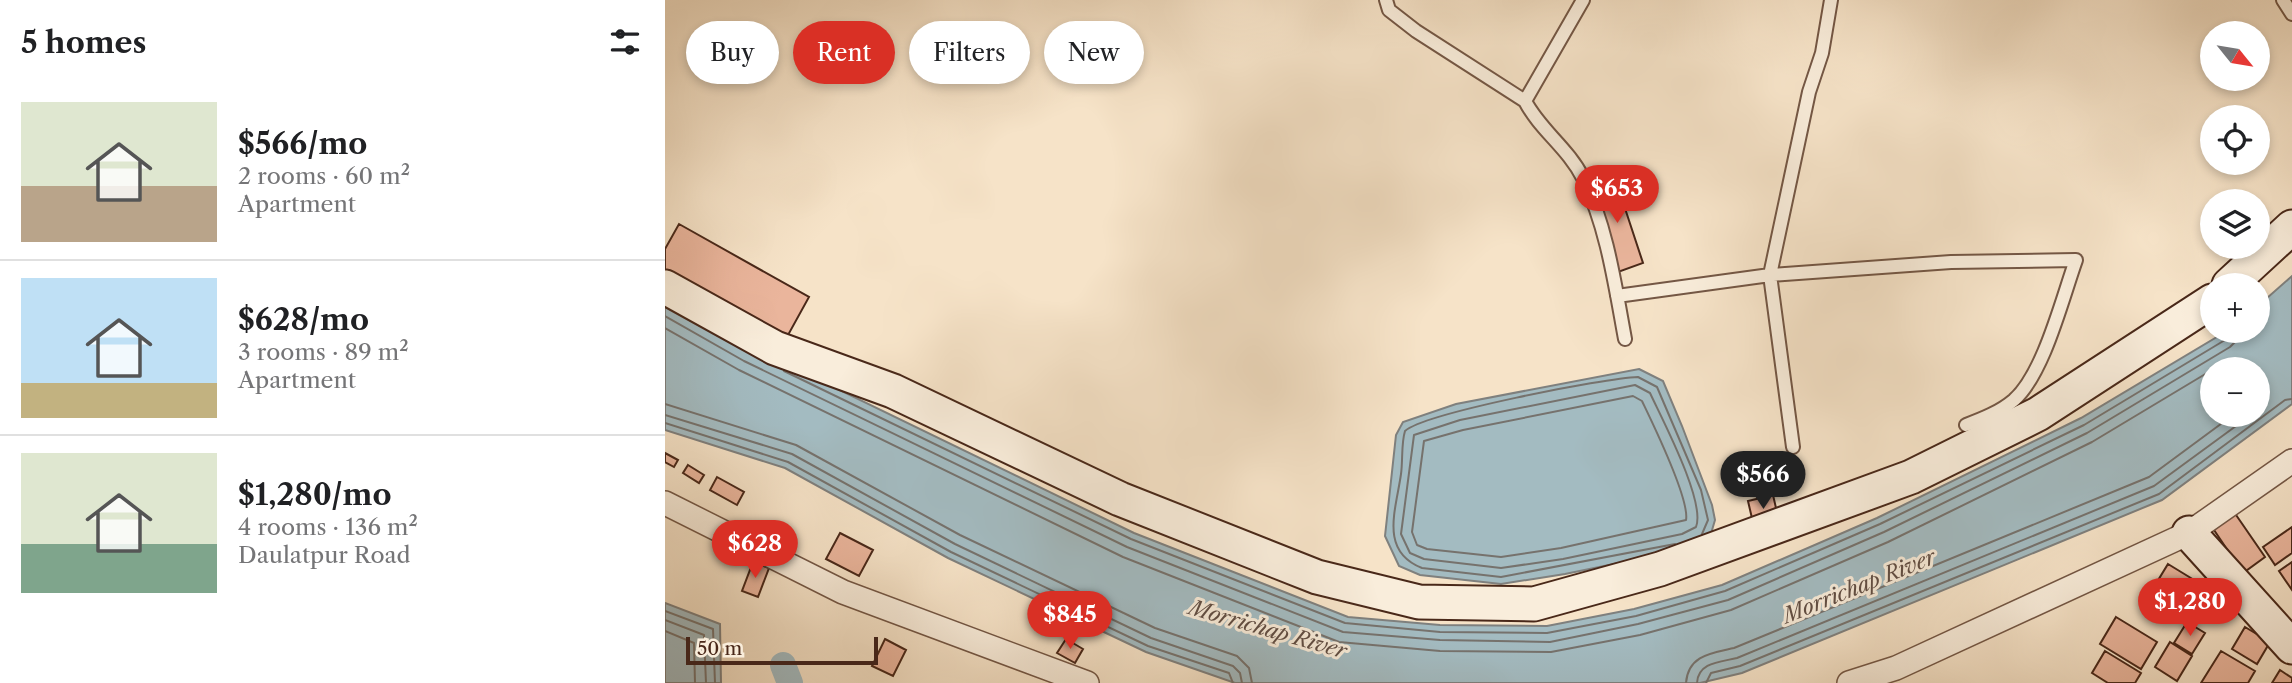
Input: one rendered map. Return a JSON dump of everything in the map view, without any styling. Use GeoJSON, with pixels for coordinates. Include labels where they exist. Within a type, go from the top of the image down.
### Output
{"type":"FeatureCollection","features":[{"type":"Feature","properties":{"kind":"street"},"geometry":{"type":"LineString","coordinates":[[2242,273],[2292,227]]}},
{"type":"Feature","properties":{"kind":"street"},"geometry":{"type":"LineString","coordinates":[[665,287],[775,348],[893,391],[1120,499],[1317,577],[1419,602],[1534,604],[1660,569],[1912,477],[2038,414],[2200,309]]}},
{"type":"Feature","properties":{"kind":"street"},"geometry":{"type":"LineString","coordinates":[[1849,683],[1896,668],[2189,533],[2292,461]]}},
{"type":"Feature","properties":{"kind":"street"},"geometry":{"type":"LineString","coordinates":[[665,503],[843,592],[1087,683]]}},
{"type":"Feature","properties":{"kind":"street"},"geometry":{"type":"LineString","coordinates":[[2189,533],[2292,647]]}},
{"type":"Feature","properties":{"kind":"lane"},"geometry":{"type":"LineString","coordinates":[[1386,0],[1389,10],[1416,31],[1525,101],[1534,118],[1561,144],[1583,178],[1611,262],[1625,338]]}},
{"type":"Feature","properties":{"kind":"lane"},"geometry":{"type":"LineString","coordinates":[[1525,101],[1583,0]]}},
{"type":"Feature","properties":{"kind":"lane"},"geometry":{"type":"LineString","coordinates":[[1793,447],[1770,275],[1809,92],[1822,53],[1831,0]]}},
{"type":"Feature","properties":{"kind":"lane"},"geometry":{"type":"LineString","coordinates":[[2283,0],[2292,14]]}},
{"type":"Feature","properties":{"kind":"lane"},"geometry":{"type":"LineString","coordinates":[[1617,296],[1770,275],[1951,262],[2076,260],[2042,357],[2015,399],[1991,415],[1966,425]]}},
{"type":"Feature","properties":{"kind":"water","name":"Morrichap River"},"geometry":{"type":"Polygon","coordinates":[[[2292,276],[2292,404],[2270,420],[2270,357],[2200,357],[2200,427],[2261,427],[2162,500],[1742,673],[1700,683],[1235,683],[1146,652],[948,558],[785,468],[665,430],[665,297],[751,347],[1134,533],[1348,617],[1440,625],[1547,626],[1634,609],[1722,585],[1877,518],[2081,418],[2207,343],[2270,343],[2270,295],[2292,276]]]}},
{"type":"Feature","properties":{"kind":"water"},"geometry":{"type":"Polygon","coordinates":[[[1639,369],[1663,381],[1712,505],[1715,520],[1710,537],[1687,549],[1501,584],[1420,575],[1399,566],[1385,536],[1396,435],[1403,422],[1456,404],[1639,369]]]}},
{"type":"Feature","properties":{"kind":"water"},"geometry":{"type":"Polygon","coordinates":[[[665,603],[720,624],[721,683],[665,683],[665,603]]]}},
{"type":"Feature","properties":{"kind":"building"},"geometry":{"type":"Polygon","coordinates":[[[1615,178],[1643,263],[1618,272],[1591,187],[1615,178]]]}},
{"type":"Feature","properties":{"kind":"building"},"geometry":{"type":"Polygon","coordinates":[[[679,224],[809,297],[782,346],[665,279],[665,249],[679,224]]]}},
{"type":"Feature","properties":{"kind":"building"},"geometry":{"type":"Polygon","coordinates":[[[665,453],[678,460],[674,467],[665,462],[665,453]]]}},
{"type":"Feature","properties":{"kind":"building"},"geometry":{"type":"Polygon","coordinates":[[[688,465],[704,475],[699,483],[683,473],[688,465]]]}},
{"type":"Feature","properties":{"kind":"building"},"geometry":{"type":"Polygon","coordinates":[[[717,477],[744,492],[737,505],[710,490],[717,477]]]}},
{"type":"Feature","properties":{"kind":"building"},"geometry":{"type":"Polygon","coordinates":[[[1773,495],[1779,521],[1754,527],[1748,501],[1773,495]]]}},
{"type":"Feature","properties":{"kind":"building"},"geometry":{"type":"Polygon","coordinates":[[[2234,512],[2265,557],[2243,573],[2212,527],[2234,512]]]}},
{"type":"Feature","properties":{"kind":"building"},"geometry":{"type":"Polygon","coordinates":[[[2292,527],[2292,553],[2275,565],[2263,547],[2292,527]]]}},
{"type":"Feature","properties":{"kind":"building"},"geometry":{"type":"Polygon","coordinates":[[[840,533],[873,550],[859,576],[826,559],[840,533]]]}},
{"type":"Feature","properties":{"kind":"building"},"geometry":{"type":"Polygon","coordinates":[[[753,562],[769,568],[758,597],[742,591],[753,562]]]}},
{"type":"Feature","properties":{"kind":"building"},"geometry":{"type":"Polygon","coordinates":[[[2292,562],[2292,590],[2279,571],[2292,562]]]}},
{"type":"Feature","properties":{"kind":"building"},"geometry":{"type":"Polygon","coordinates":[[[2168,564],[2199,583],[2177,619],[2146,600],[2168,564]]]}},
{"type":"Feature","properties":{"kind":"building"},"geometry":{"type":"Polygon","coordinates":[[[2116,617],[2157,642],[2141,669],[2100,644],[2116,617]]]}},
{"type":"Feature","properties":{"kind":"building"},"geometry":{"type":"Polygon","coordinates":[[[2187,622],[2205,633],[2192,654],[2174,643],[2187,622]]]}},
{"type":"Feature","properties":{"kind":"building"},"geometry":{"type":"Polygon","coordinates":[[[2245,627],[2270,642],[2257,664],[2232,649],[2245,627]]]}},
{"type":"Feature","properties":{"kind":"building"},"geometry":{"type":"Polygon","coordinates":[[[885,639],[906,650],[893,676],[872,666],[885,639]]]}},
{"type":"Feature","properties":{"kind":"building"},"geometry":{"type":"Polygon","coordinates":[[[1066,639],[1083,649],[1075,663],[1057,653],[1066,639]]]}},
{"type":"Feature","properties":{"kind":"building"},"geometry":{"type":"Polygon","coordinates":[[[2170,642],[2192,656],[2177,681],[2155,667],[2170,642]]]}},
{"type":"Feature","properties":{"kind":"building"},"geometry":{"type":"Polygon","coordinates":[[[2105,651],[2141,673],[2135,683],[2108,683],[2092,673],[2105,651]]]}},
{"type":"Feature","properties":{"kind":"building"},"geometry":{"type":"Polygon","coordinates":[[[2221,651],[2255,671],[2248,683],[2201,683],[2221,651]]]}},
{"type":"Feature","properties":{"kind":"building"},"geometry":{"type":"Polygon","coordinates":[[[2280,670],[2292,678],[2292,683],[2272,683],[2280,670]]]}},
{"type":"Feature","properties":{"kind":"waterway"},"geometry":{"type":"LineString","coordinates":[[783,665],[790,683]]}}]}
